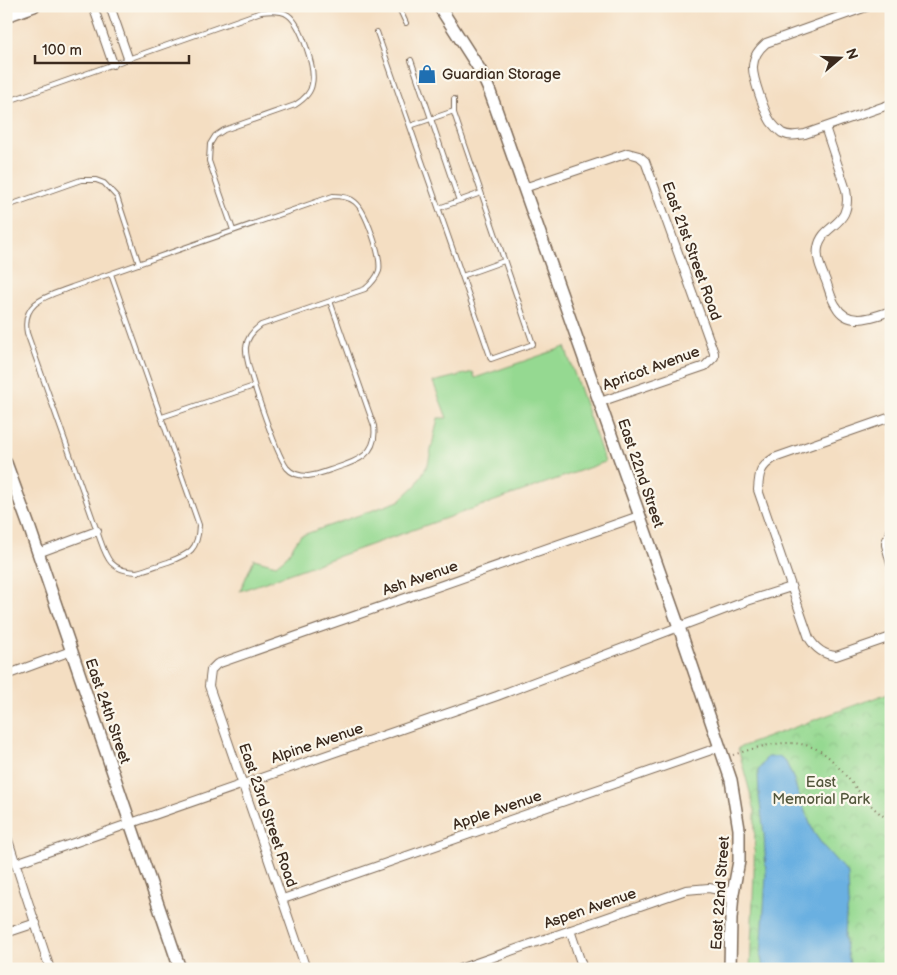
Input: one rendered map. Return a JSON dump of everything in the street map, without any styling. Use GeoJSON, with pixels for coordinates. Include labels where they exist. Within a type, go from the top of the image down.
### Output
{"type":"FeatureCollection","features":[{"type":"Feature","properties":{"kind":"street"},"geometry":{"type":"LineString","coordinates":[[6,16],[34,6]]}},
{"type":"Feature","properties":{"kind":"street"},"geometry":{"type":"LineString","coordinates":[[93,6],[113,64]]}},
{"type":"Feature","properties":{"kind":"street"},"geometry":{"type":"LineString","coordinates":[[110,6],[128,58]]}},
{"type":"Feature","properties":{"kind":"street","name":"East 22nd Street"},"geometry":{"type":"LineString","coordinates":[[439,6],[480,70],[490,92],[679,627],[731,780],[739,829],[739,860],[733,893],[730,969]]}},
{"type":"Feature","properties":{"kind":"street"},"geometry":{"type":"LineString","coordinates":[[865,7],[775,39],[766,44],[756,54],[753,73],[767,115],[772,124],[778,130],[788,135],[805,134],[891,104]]}},
{"type":"Feature","properties":{"kind":"street"},"geometry":{"type":"LineString","coordinates":[[825,127],[848,200],[844,216],[823,235],[820,241],[818,257],[825,279],[836,306],[842,314],[848,317],[856,320],[868,319],[891,311]]}},
{"type":"Feature","properties":{"kind":"street","name":"East 21st Street Road"},"geometry":{"type":"LineString","coordinates":[[524,188],[628,153],[639,156],[644,161],[714,353],[711,361]]}},
{"type":"Feature","properties":{"kind":"street","name":"Apricot Avenue"},"geometry":{"type":"LineString","coordinates":[[600,402],[705,366],[711,361]]}},
{"type":"Feature","properties":{"kind":"street"},"geometry":{"type":"LineString","coordinates":[[891,417],[774,458],[761,469],[758,490],[809,638],[820,651],[830,656],[836,656],[891,638]]}},
{"type":"Feature","properties":{"kind":"street","name":"East 24th Street"},"geometry":{"type":"LineString","coordinates":[[6,463],[180,969]]}},
{"type":"Feature","properties":{"kind":"street","name":"Ash Avenue"},"geometry":{"type":"LineString","coordinates":[[211,670],[217,664],[640,516]]}},
{"type":"Feature","properties":{"kind":"street"},"geometry":{"type":"LineString","coordinates":[[38,553],[97,531]]}},
{"type":"Feature","properties":{"kind":"street"},"geometry":{"type":"LineString","coordinates":[[891,531],[886,545],[891,564]]}},
{"type":"Feature","properties":{"kind":"street","name":"Alpine Avenue"},"geometry":{"type":"LineString","coordinates":[[16,863],[242,783],[498,696],[747,601],[791,587]]}},
{"type":"Feature","properties":{"kind":"street"},"geometry":{"type":"LineString","coordinates":[[6,675],[72,651]]}},
{"type":"Feature","properties":{"kind":"street","name":"East 23rd Street Road"},"geometry":{"type":"LineString","coordinates":[[211,670],[209,686],[306,969]]}},
{"type":"Feature","properties":{"kind":"street","name":"Apple Avenue"},"geometry":{"type":"LineString","coordinates":[[283,899],[722,753]]}},
{"type":"Feature","properties":{"kind":"street"},"geometry":{"type":"LineString","coordinates":[[6,834],[50,969]]}},
{"type":"Feature","properties":{"kind":"street","name":"Aspen Avenue"},"geometry":{"type":"LineString","coordinates":[[459,969],[686,890],[709,888],[733,893]]}},
{"type":"Feature","properties":{"kind":"street"},"geometry":{"type":"LineString","coordinates":[[6,933],[36,923]]}},
{"type":"Feature","properties":{"kind":"street"},"geometry":{"type":"LineString","coordinates":[[570,930],[583,969]]}},
{"type":"Feature","properties":{"kind":"lane"},"geometry":{"type":"LineString","coordinates":[[398,6],[406,22]]}},
{"type":"Feature","properties":{"kind":"lane"},"geometry":{"type":"LineString","coordinates":[[6,102],[262,12],[280,11],[289,15],[298,26],[311,62],[313,72],[310,92],[295,104],[224,130],[215,136],[210,144],[209,161],[232,230]]}},
{"type":"Feature","properties":{"kind":"lane"},"geometry":{"type":"LineString","coordinates":[[377,32],[491,359],[533,344],[454,111],[454,99]]}},
{"type":"Feature","properties":{"kind":"lane"},"geometry":{"type":"LineString","coordinates":[[411,60],[459,201]]}},
{"type":"Feature","properties":{"kind":"lane"},"geometry":{"type":"LineString","coordinates":[[410,126],[454,111]]}},
{"type":"Feature","properties":{"kind":"lane"},"geometry":{"type":"LineString","coordinates":[[6,205],[81,180],[96,180],[104,183],[116,197],[139,264]]}},
{"type":"Feature","properties":{"kind":"lane"},"geometry":{"type":"LineString","coordinates":[[439,208],[481,193]]}},
{"type":"Feature","properties":{"kind":"lane"},"geometry":{"type":"LineString","coordinates":[[111,274],[200,525],[199,535],[191,552],[137,572],[130,572],[117,568],[107,558],[28,333],[26,325],[29,310],[35,303],[45,297],[63,290],[333,196],[348,198],[357,203],[365,217],[379,257],[380,265],[376,278],[365,289],[261,325],[254,330],[248,341],[246,352],[254,386],[280,457],[288,469],[303,476],[313,475],[356,461],[365,455],[373,445],[374,440],[374,426],[330,302]]}},
{"type":"Feature","properties":{"kind":"lane"},"geometry":{"type":"LineString","coordinates":[[462,276],[504,261]]}},
{"type":"Feature","properties":{"kind":"lane"},"geometry":{"type":"LineString","coordinates":[[162,417],[254,386]]}},
{"type":"Feature","properties":{"kind":"path"},"geometry":{"type":"LineString","coordinates":[[722,753],[786,743],[801,743],[814,748],[833,761],[872,807],[891,821]]}},
{"type":"Feature","properties":{"kind":"green space"},"geometry":{"type":"Polygon","coordinates":[[[565,347],[605,462],[240,591],[254,559],[276,565],[286,557],[300,536],[399,501],[416,485],[428,464],[438,418],[447,418],[433,382],[473,372],[475,378],[565,347]]]}},
{"type":"Feature","properties":{"kind":"green space","name":"East Memorial Park"},"geometry":{"type":"Polygon","coordinates":[[[891,692],[891,969],[750,969],[755,811],[738,748],[891,692]]]}},
{"type":"Feature","properties":{"kind":"water"},"geometry":{"type":"Polygon","coordinates":[[[767,757],[779,757],[786,762],[814,833],[848,874],[849,903],[846,916],[845,938],[851,969],[763,969],[761,957],[766,875],[758,771],[767,757]]]}},
{"type":"Feature","properties":{"kind":"place","name":"Guardian Storage"},"geometry":{"type":"Point","coordinates":[427,74]}}]}
